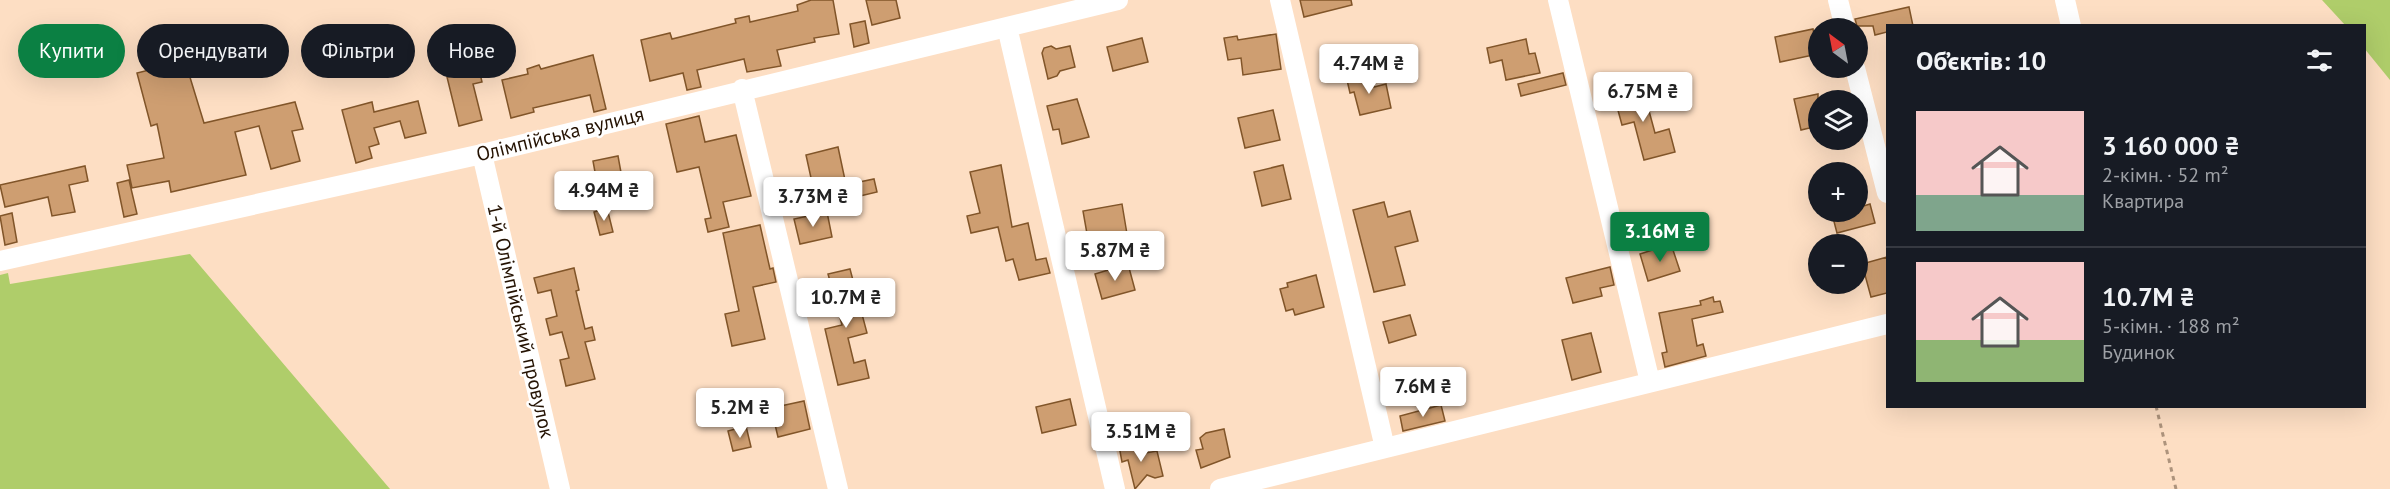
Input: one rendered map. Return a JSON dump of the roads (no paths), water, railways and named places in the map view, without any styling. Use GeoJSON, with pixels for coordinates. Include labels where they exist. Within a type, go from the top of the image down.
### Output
{"type":"FeatureCollection","features":[{"type":"Feature","properties":{"kind":"street","name":"Олімпійська вулиця"},"geometry":{"type":"LineString","coordinates":[[0,261],[482,153],[1007,27],[1078,5],[1119,0]]}},
{"type":"Feature","properties":{"kind":"street"},"geometry":{"type":"LineString","coordinates":[[1280,0],[1385,448]]}},
{"type":"Feature","properties":{"kind":"street"},"geometry":{"type":"LineString","coordinates":[[1558,0],[1650,382]]}},
{"type":"Feature","properties":{"kind":"street"},"geometry":{"type":"LineString","coordinates":[[1838,0],[1842,18]]}},
{"type":"Feature","properties":{"kind":"street"},"geometry":{"type":"LineString","coordinates":[[2065,0],[2071,24]]}},
{"type":"Feature","properties":{"kind":"street"},"geometry":{"type":"LineString","coordinates":[[1007,27],[1115,489]]}},
{"type":"Feature","properties":{"kind":"street"},"geometry":{"type":"LineString","coordinates":[[1858,78],[1886,189]]}},
{"type":"Feature","properties":{"kind":"street"},"geometry":{"type":"LineString","coordinates":[[742,89],[838,489]]}},
{"type":"Feature","properties":{"kind":"street","name":"1-й Олімпійський провулок"},"geometry":{"type":"LineString","coordinates":[[482,153],[561,489]]}},
{"type":"Feature","properties":{"kind":"street"},"geometry":{"type":"LineString","coordinates":[[1220,489],[1886,324]]}}]}
